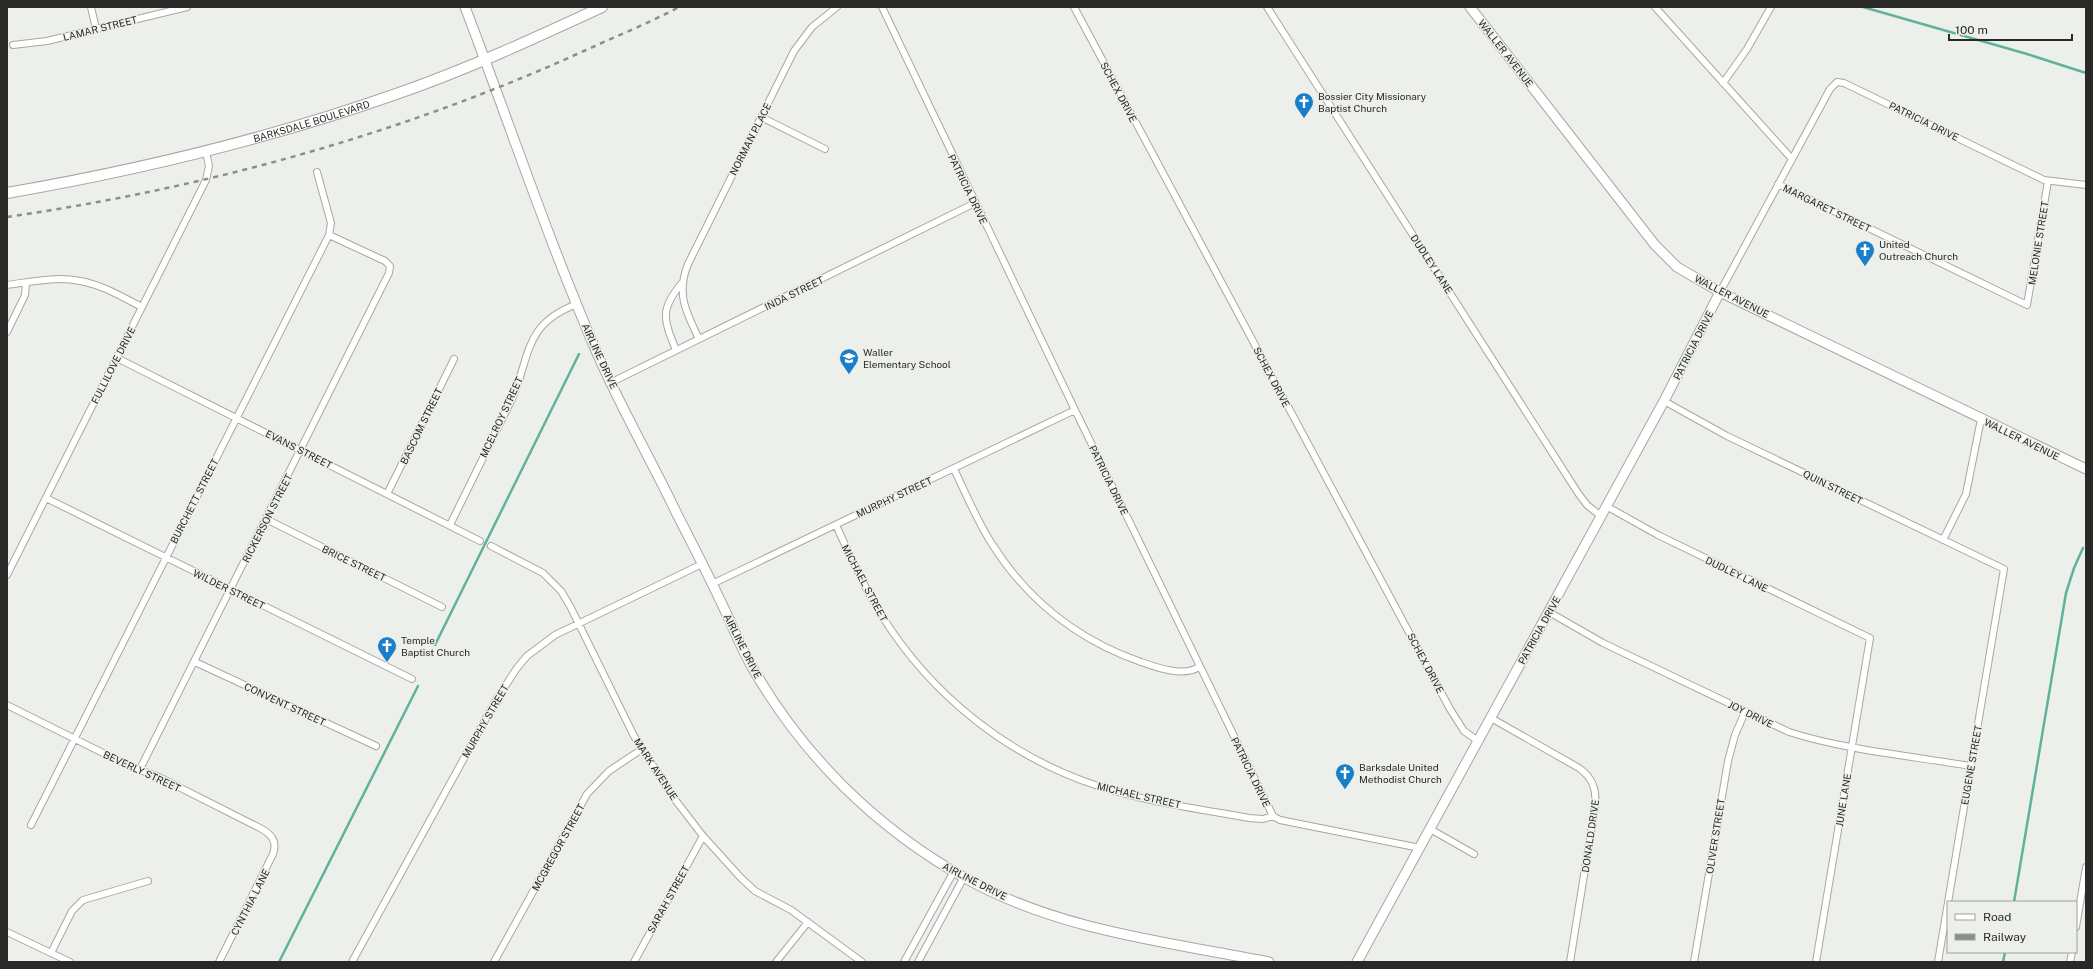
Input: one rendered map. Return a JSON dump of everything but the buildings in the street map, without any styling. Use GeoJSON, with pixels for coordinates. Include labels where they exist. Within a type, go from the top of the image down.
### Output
{"type":"FeatureCollection","features":[{"type":"Feature","properties":{"kind":"main road","name":"BARKSDALE BOULEVARD"},"geometry":{"type":"LineString","coordinates":[[7,193],[133,170],[206,152],[354,109],[446,76],[602,7]]}},
{"type":"Feature","properties":{"kind":"street"},"geometry":{"type":"LineString","coordinates":[[91,7],[96,29]]}},
{"type":"Feature","properties":{"kind":"street","name":"LAMAR STREET"},"geometry":{"type":"LineString","coordinates":[[13,44],[47,41],[187,7]]}},
{"type":"Feature","properties":{"kind":"street","name":"AIRLINE DRIVE"},"geometry":{"type":"LineString","coordinates":[[465,7],[577,304],[599,358],[712,584],[751,666],[793,728],[813,754],[854,797],[900,836],[964,877],[1023,904],[1094,927],[1269,962]]}},
{"type":"Feature","properties":{"kind":"street","name":"NORMAN PLACE"},"geometry":{"type":"LineString","coordinates":[[676,350],[665,320],[671,297],[682,283],[692,256],[761,117],[800,43],[819,21],[837,7]]}},
{"type":"Feature","properties":{"kind":"street","name":"PATRICIA DRIVE"},"geometry":{"type":"LineString","coordinates":[[882,7],[1199,667],[1273,816],[1280,820],[1420,848]]}},
{"type":"Feature","properties":{"kind":"street","name":"SCHEX DRIVE"},"geometry":{"type":"LineString","coordinates":[[1074,7],[1450,709],[1464,731],[1478,741]]}},
{"type":"Feature","properties":{"kind":"street","name":"DUDLEY LANE"},"geometry":{"type":"LineString","coordinates":[[1267,7],[1578,493],[1587,505],[1601,516]]}},
{"type":"Feature","properties":{"kind":"street","name":"WALLER AVENUE"},"geometry":{"type":"LineString","coordinates":[[1470,7],[1655,245],[1677,267],[1720,292],[2086,469]]}},
{"type":"Feature","properties":{"kind":"street"},"geometry":{"type":"LineString","coordinates":[[1655,7],[1792,159]]}},
{"type":"Feature","properties":{"kind":"street"},"geometry":{"type":"LineString","coordinates":[[1723,83],[1747,49],[1771,7]]}},
{"type":"Feature","properties":{"kind":"street","name":"PATRICIA DRIVE"},"geometry":{"type":"LineString","coordinates":[[1358,962],[1664,401],[1720,292],[1832,87],[1841,82],[2048,181],[2086,185]]}},
{"type":"Feature","properties":{"kind":"street"},"geometry":{"type":"LineString","coordinates":[[761,117],[824,149]]}},
{"type":"Feature","properties":{"kind":"street","name":"FULLILOVE DRIVE"},"geometry":{"type":"LineString","coordinates":[[7,575],[206,180],[209,166],[206,152]]}},
{"type":"Feature","properties":{"kind":"street","name":"BURCHETT STREET"},"geometry":{"type":"LineString","coordinates":[[31,825],[329,235],[331,223],[318,172]]}},
{"type":"Feature","properties":{"kind":"street","name":"MELONIE STREET"},"geometry":{"type":"LineString","coordinates":[[2027,305],[2048,181]]}},
{"type":"Feature","properties":{"kind":"street","name":"MARGARET STREET"},"geometry":{"type":"LineString","coordinates":[[1778,184],[2027,305]]}},
{"type":"Feature","properties":{"kind":"street","name":"INDA STREET"},"geometry":{"type":"LineString","coordinates":[[612,382],[975,203]]}},
{"type":"Feature","properties":{"kind":"street","name":"RICKERSON STREET"},"geometry":{"type":"LineString","coordinates":[[140,769],[388,278],[390,266],[385,261],[329,235]]}},
{"type":"Feature","properties":{"kind":"street"},"geometry":{"type":"LineString","coordinates":[[7,285],[60,280],[79,281],[105,289],[142,307]]}},
{"type":"Feature","properties":{"kind":"street"},"geometry":{"type":"LineString","coordinates":[[7,332],[25,295],[26,283]]}},
{"type":"Feature","properties":{"kind":"street","name":"NORMAN PLACE"},"geometry":{"type":"LineString","coordinates":[[682,283],[685,308],[699,339]]}},
{"type":"Feature","properties":{"kind":"street","name":"MCELROY STREET"},"geometry":{"type":"LineString","coordinates":[[450,525],[512,399],[520,378],[529,344],[547,320],[561,310],[577,304]]}},
{"type":"Feature","properties":{"kind":"street","name":"EVANS STREET"},"geometry":{"type":"LineString","coordinates":[[117,358],[480,541]]}},
{"type":"Feature","properties":{"kind":"street","name":"BASCOM STREET"},"geometry":{"type":"LineString","coordinates":[[387,494],[454,359]]}},
{"type":"Feature","properties":{"kind":"street","name":"QUIN STREET"},"geometry":{"type":"LineString","coordinates":[[1664,401],[1727,436],[2004,569]]}},
{"type":"Feature","properties":{"kind":"street","name":"MURPHY STREET"},"geometry":{"type":"LineString","coordinates":[[712,584],[1075,410]]}},
{"type":"Feature","properties":{"kind":"street"},"geometry":{"type":"LineString","coordinates":[[1943,540],[1967,489],[1981,419]]}},
{"type":"Feature","properties":{"kind":"street"},"geometry":{"type":"LineString","coordinates":[[954,469],[992,544],[1026,589],[1050,612],[1086,638],[1140,662],[1180,671],[1192,671],[1199,667]]}},
{"type":"Feature","properties":{"kind":"street","name":"WILDER STREET"},"geometry":{"type":"LineString","coordinates":[[46,498],[412,679]]}},
{"type":"Feature","properties":{"kind":"street","name":"DUDLEY LANE"},"geometry":{"type":"LineString","coordinates":[[1606,506],[1658,535],[1870,638]]}},
{"type":"Feature","properties":{"kind":"street","name":"BRICE STREET"},"geometry":{"type":"LineString","coordinates":[[266,519],[442,607]]}},
{"type":"Feature","properties":{"kind":"street","name":"MICHAEL STREET"},"geometry":{"type":"LineString","coordinates":[[836,525],[872,599],[904,649],[928,677],[958,706],[1004,741],[1030,757],[1063,772],[1115,791],[1249,818],[1263,819],[1273,816]]}},
{"type":"Feature","properties":{"kind":"street","name":"MARK AVENUE"},"geometry":{"type":"LineString","coordinates":[[491,546],[536,568],[549,577],[566,598],[642,749],[673,798],[703,836],[741,878],[755,891],[791,910],[862,962]]}},
{"type":"Feature","properties":{"kind":"street","name":"MURPHY STREET"},"geometry":{"type":"LineString","coordinates":[[352,962],[506,683],[524,660],[539,646],[578,623],[702,564]]}},
{"type":"Feature","properties":{"kind":"street","name":"EUGENE STREET"},"geometry":{"type":"LineString","coordinates":[[1948,901],[2004,569]]}},
{"type":"Feature","properties":{"kind":"street","name":"JOY DRIVE"},"geometry":{"type":"LineString","coordinates":[[1548,612],[1603,643],[1745,712],[1797,734],[1852,746],[1970,766]]}},
{"type":"Feature","properties":{"kind":"street","name":"JUNE LANE"},"geometry":{"type":"LineString","coordinates":[[1816,962],[1870,638]]}},
{"type":"Feature","properties":{"kind":"street","name":"CONVENT STREET"},"geometry":{"type":"LineString","coordinates":[[195,662],[376,746]]}},
{"type":"Feature","properties":{"kind":"street","name":"BEVERLY STREET"},"geometry":{"type":"LineString","coordinates":[[7,705],[129,766],[140,769],[258,827],[269,834],[274,840]]}},
{"type":"Feature","properties":{"kind":"street","name":"OLIVER STREET"},"geometry":{"type":"LineString","coordinates":[[1694,962],[1728,761],[1735,735],[1745,712]]}},
{"type":"Feature","properties":{"kind":"street","name":"DONALD DRIVE"},"geometry":{"type":"LineString","coordinates":[[1491,718],[1579,768],[1585,773],[1593,784],[1596,799],[1595,807],[1570,962]]}},
{"type":"Feature","properties":{"kind":"street","name":"MCGREGOR STREET"},"geometry":{"type":"LineString","coordinates":[[494,962],[587,794],[609,771],[642,749]]}},
{"type":"Feature","properties":{"kind":"street"},"geometry":{"type":"LineString","coordinates":[[1430,829],[1474,854]]}},
{"type":"Feature","properties":{"kind":"street","name":"SARAH STREET"},"geometry":{"type":"LineString","coordinates":[[634,962],[703,836]]}},
{"type":"Feature","properties":{"kind":"street","name":"CYNTHIA LANE"},"geometry":{"type":"LineString","coordinates":[[219,962],[272,857],[275,850],[274,840]]}},
{"type":"Feature","properties":{"kind":"street"},"geometry":{"type":"LineString","coordinates":[[2077,921],[2086,867]]}},
{"type":"Feature","properties":{"kind":"street"},"geometry":{"type":"LineString","coordinates":[[904,962],[954,871]]}},
{"type":"Feature","properties":{"kind":"street"},"geometry":{"type":"LineString","coordinates":[[918,962],[964,877]]}},
{"type":"Feature","properties":{"kind":"street"},"geometry":{"type":"LineString","coordinates":[[51,953],[72,911],[82,900],[148,881]]}},
{"type":"Feature","properties":{"kind":"street","name":"EUGENE STREET"},"geometry":{"type":"LineString","coordinates":[[1938,962],[1947,907]]}},
{"type":"Feature","properties":{"kind":"street"},"geometry":{"type":"LineString","coordinates":[[776,962],[808,922]]}},
{"type":"Feature","properties":{"kind":"street"},"geometry":{"type":"LineString","coordinates":[[7,932],[70,962]]}},
{"type":"Feature","properties":{"kind":"waterway"},"geometry":{"type":"LineString","coordinates":[[1863,7],[2027,54],[2086,73]]}},
{"type":"Feature","properties":{"kind":"waterway"},"geometry":{"type":"LineString","coordinates":[[435,645],[579,354]]}},
{"type":"Feature","properties":{"kind":"waterway"},"geometry":{"type":"LineString","coordinates":[[2014,901],[2066,593],[2074,568],[2083,548]]}},
{"type":"Feature","properties":{"kind":"waterway"},"geometry":{"type":"LineString","coordinates":[[279,962],[418,686]]}},
{"type":"Feature","properties":{"kind":"waterway"},"geometry":{"type":"LineString","coordinates":[[2003,962],[2005,953]]}},
{"type":"Feature","properties":{"kind":"railway"},"geometry":{"type":"LineString","coordinates":[[7,217],[81,205],[229,174],[374,132],[446,107],[516,80],[633,29],[679,7]]}},
{"type":"Feature","properties":{"kind":"place","name":"Bossier City Missionary Baptist Church"},"geometry":{"type":"Point","coordinates":[1304,119]}},
{"type":"Feature","properties":{"kind":"place","name":"United Outreach Church"},"geometry":{"type":"Point","coordinates":[1865,267]}},
{"type":"Feature","properties":{"kind":"place","name":"Waller Elementary School"},"geometry":{"type":"Point","coordinates":[849,375]}},
{"type":"Feature","properties":{"kind":"place","name":"Temple Baptist Church"},"geometry":{"type":"Point","coordinates":[387,663]}},
{"type":"Feature","properties":{"kind":"place","name":"Barksdale United Methodist Church"},"geometry":{"type":"Point","coordinates":[1345,790]}}]}
